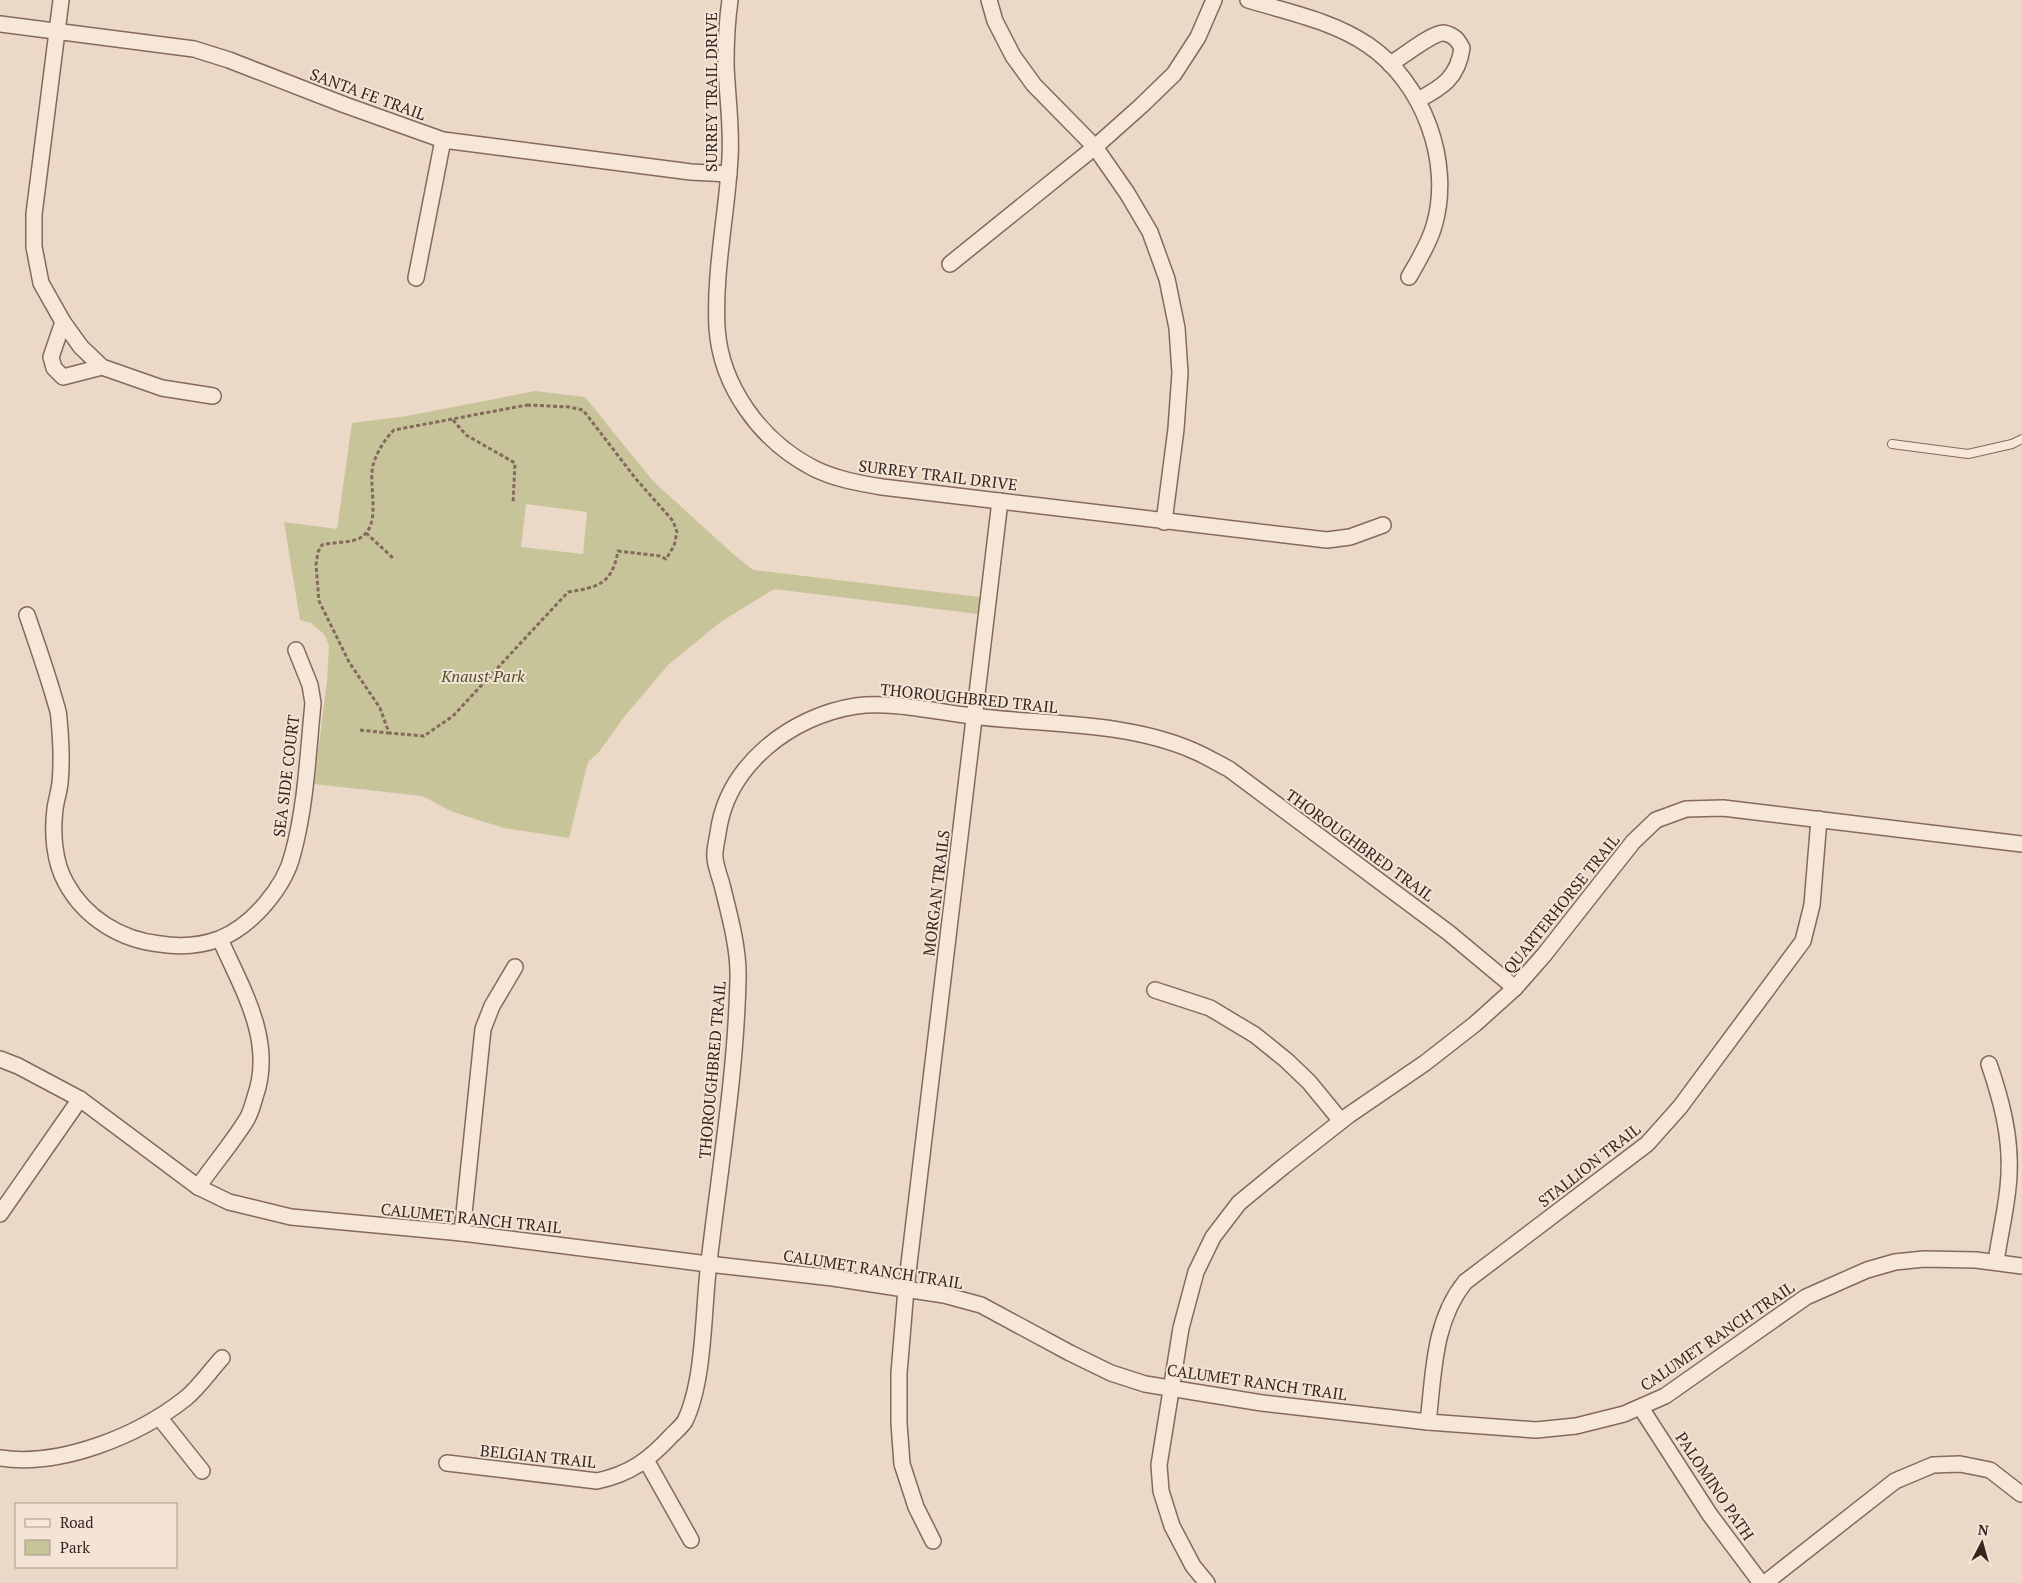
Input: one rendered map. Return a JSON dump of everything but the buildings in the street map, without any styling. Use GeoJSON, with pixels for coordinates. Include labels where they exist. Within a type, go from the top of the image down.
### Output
{"type":"FeatureCollection","features":[{"type":"Feature","properties":{"kind":"street"},"geometry":{"type":"LineString","coordinates":[[62,0],[34,214],[34,247],[41,283],[63,322],[81,347],[102,367],[162,388],[213,396]]}},
{"type":"Feature","properties":{"kind":"street","name":"SURREY TRAIL DRIVE"},"geometry":{"type":"LineString","coordinates":[[730,0],[726,64],[731,141],[717,290],[717,328],[722,359],[737,394],[755,421],[783,449],[814,468],[849,481],[1164,522],[1327,540],[1350,537],[1383,525]]}},
{"type":"Feature","properties":{"kind":"street"},"geometry":{"type":"LineString","coordinates":[[989,0],[996,21],[1013,56],[1034,85],[1095,147],[1127,193],[1150,232],[1167,279],[1177,328],[1180,373],[1176,429],[1164,522]]}},
{"type":"Feature","properties":{"kind":"street"},"geometry":{"type":"LineString","coordinates":[[950,264],[1095,147],[1174,74],[1198,37],[1214,0]]}},
{"type":"Feature","properties":{"kind":"street"},"geometry":{"type":"LineString","coordinates":[[1248,0],[1338,28],[1369,45],[1396,70],[1418,100],[1431,133],[1438,163],[1440,197],[1434,226],[1409,277]]}},
{"type":"Feature","properties":{"kind":"street","name":"SANTA FE TRAIL"},"geometry":{"type":"LineString","coordinates":[[0,24],[194,49],[229,60],[345,105],[443,140],[691,172],[729,174]]}},
{"type":"Feature","properties":{"kind":"street"},"geometry":{"type":"LineString","coordinates":[[1390,64],[1434,36],[1444,33],[1456,38],[1462,48],[1458,67],[1437,90],[1418,100]]}},
{"type":"Feature","properties":{"kind":"street"},"geometry":{"type":"LineString","coordinates":[[416,278],[443,140]]}},
{"type":"Feature","properties":{"kind":"street"},"geometry":{"type":"LineString","coordinates":[[63,322],[51,356],[54,368],[63,376],[102,367]]}},
{"type":"Feature","properties":{"kind":"street","name":"MORGAN TRAILS"},"geometry":{"type":"LineString","coordinates":[[933,1541],[916,1507],[902,1464],[899,1423],[899,1373],[906,1289],[1000,501]]}},
{"type":"Feature","properties":{"kind":"street","name":"SEA SIDE COURT"},"geometry":{"type":"LineString","coordinates":[[27,615],[59,717],[60,783],[55,809],[53,837],[65,882],[79,902],[96,919],[120,935],[144,942],[176,946],[201,944],[220,938],[244,924],[266,904],[280,884],[293,855],[300,823],[313,704],[310,685],[296,650]]}},
{"type":"Feature","properties":{"kind":"street","name":"THOROUGHBRED TRAIL"},"geometry":{"type":"LineString","coordinates":[[708,1264],[734,1062],[739,974],[725,896],[714,856],[720,816],[736,782],[763,748],[808,720],[820,715],[858,705],[905,707],[974,716],[1106,728],[1166,741],[1194,750],[1229,769],[1449,933],[1515,988]]}},
{"type":"Feature","properties":{"kind":"street","name":"QUARTERHORSE TRAIL"},"geometry":{"type":"LineString","coordinates":[[1207,1583],[1193,1566],[1172,1526],[1161,1491],[1159,1465],[1181,1328],[1196,1272],[1213,1237],[1239,1203],[1342,1121],[1425,1063],[1475,1024],[1515,988],[1544,955],[1633,842],[1656,820],[1686,809],[1723,808],[2022,844]]}},
{"type":"Feature","properties":{"kind":"street","name":"STALLION TRAIL"},"geometry":{"type":"LineString","coordinates":[[1428,1422],[1436,1348],[1446,1312],[1465,1282],[1647,1144],[1680,1107],[1803,941],[1812,905],[1819,819]]}},
{"type":"Feature","properties":{"kind":"street"},"geometry":{"type":"LineString","coordinates":[[198,1187],[248,1118],[257,1092],[262,1067],[261,1042],[256,1020],[220,938]]}},
{"type":"Feature","properties":{"kind":"street"},"geometry":{"type":"LineString","coordinates":[[462,1233],[483,1029],[492,1006],[515,967]]}},
{"type":"Feature","properties":{"kind":"street"},"geometry":{"type":"LineString","coordinates":[[1155,990],[1210,1008],[1255,1035],[1309,1082],[1342,1121]]}},
{"type":"Feature","properties":{"kind":"street","name":"CALUMET RANCH TRAIL"},"geometry":{"type":"LineString","coordinates":[[0,1059],[18,1066],[80,1099],[198,1187],[229,1202],[291,1218],[462,1233],[833,1278],[944,1295],[981,1305],[1111,1373],[1145,1384],[1262,1403],[1428,1422],[1536,1430],[1576,1426],[1624,1414],[1665,1396],[1806,1297],[1867,1270],[1895,1262],[1924,1258],[1976,1260],[2022,1266]]}},
{"type":"Feature","properties":{"kind":"street"},"geometry":{"type":"LineString","coordinates":[[1989,1064],[2003,1105],[2009,1174],[1996,1262]]}},
{"type":"Feature","properties":{"kind":"street"},"geometry":{"type":"LineString","coordinates":[[0,1214],[80,1099]]}},
{"type":"Feature","properties":{"kind":"street","name":"BELGIAN TRAIL"},"geometry":{"type":"LineString","coordinates":[[447,1463],[597,1481],[616,1477],[634,1469],[646,1460],[684,1423],[697,1383],[708,1264]]}},
{"type":"Feature","properties":{"kind":"street"},"geometry":{"type":"LineString","coordinates":[[0,1458],[10,1460],[59,1457],[108,1442],[159,1417],[188,1397],[222,1358]]}},
{"type":"Feature","properties":{"kind":"street","name":"PALOMINO PATH"},"geometry":{"type":"LineString","coordinates":[[1641,1408],[1710,1515],[1763,1583]]}},
{"type":"Feature","properties":{"kind":"street"},"geometry":{"type":"LineString","coordinates":[[159,1417],[202,1471]]}},
{"type":"Feature","properties":{"kind":"street"},"geometry":{"type":"LineString","coordinates":[[646,1460],[691,1540]]}},
{"type":"Feature","properties":{"kind":"street"},"geometry":{"type":"LineString","coordinates":[[1763,1583],[1895,1481],[1933,1465],[1960,1464],[1990,1470],[2021,1494]]}},
{"type":"Feature","properties":{"kind":"lane"},"geometry":{"type":"LineString","coordinates":[[1892,444],[1968,454],[2012,444],[2022,439]]}},
{"type":"Feature","properties":{"kind":"path"},"geometry":{"type":"LineString","coordinates":[[360,730],[388,733],[424,736],[453,716],[568,592],[595,588],[611,575],[618,551],[660,556],[666,559],[674,546],[677,532],[673,521],[636,479],[583,410],[569,407],[527,406],[394,430],[386,438],[373,463],[372,522],[366,533],[350,541],[322,545],[318,552],[316,566],[319,602],[349,662],[380,708],[388,733]]}},
{"type":"Feature","properties":{"kind":"path"},"geometry":{"type":"LineString","coordinates":[[452,420],[466,435],[515,463],[513,503]]}},
{"type":"Feature","properties":{"kind":"path"},"geometry":{"type":"LineString","coordinates":[[366,533],[393,558]]}},
{"type":"Feature","properties":{"kind":"green space","name":"Knaust Park"},"geometry":{"type":"Polygon","coordinates":[[[535,391],[585,397],[653,481],[753,570],[988,598],[986,615],[774,589],[722,621],[669,664],[624,717],[599,752],[588,762],[569,838],[504,828],[453,812],[422,796],[314,784],[327,681],[329,645],[324,634],[311,623],[300,620],[284,522],[337,529],[352,423],[407,416],[535,391]],[[526,504],[521,547],[583,554],[587,512],[526,504]]]}}]}
